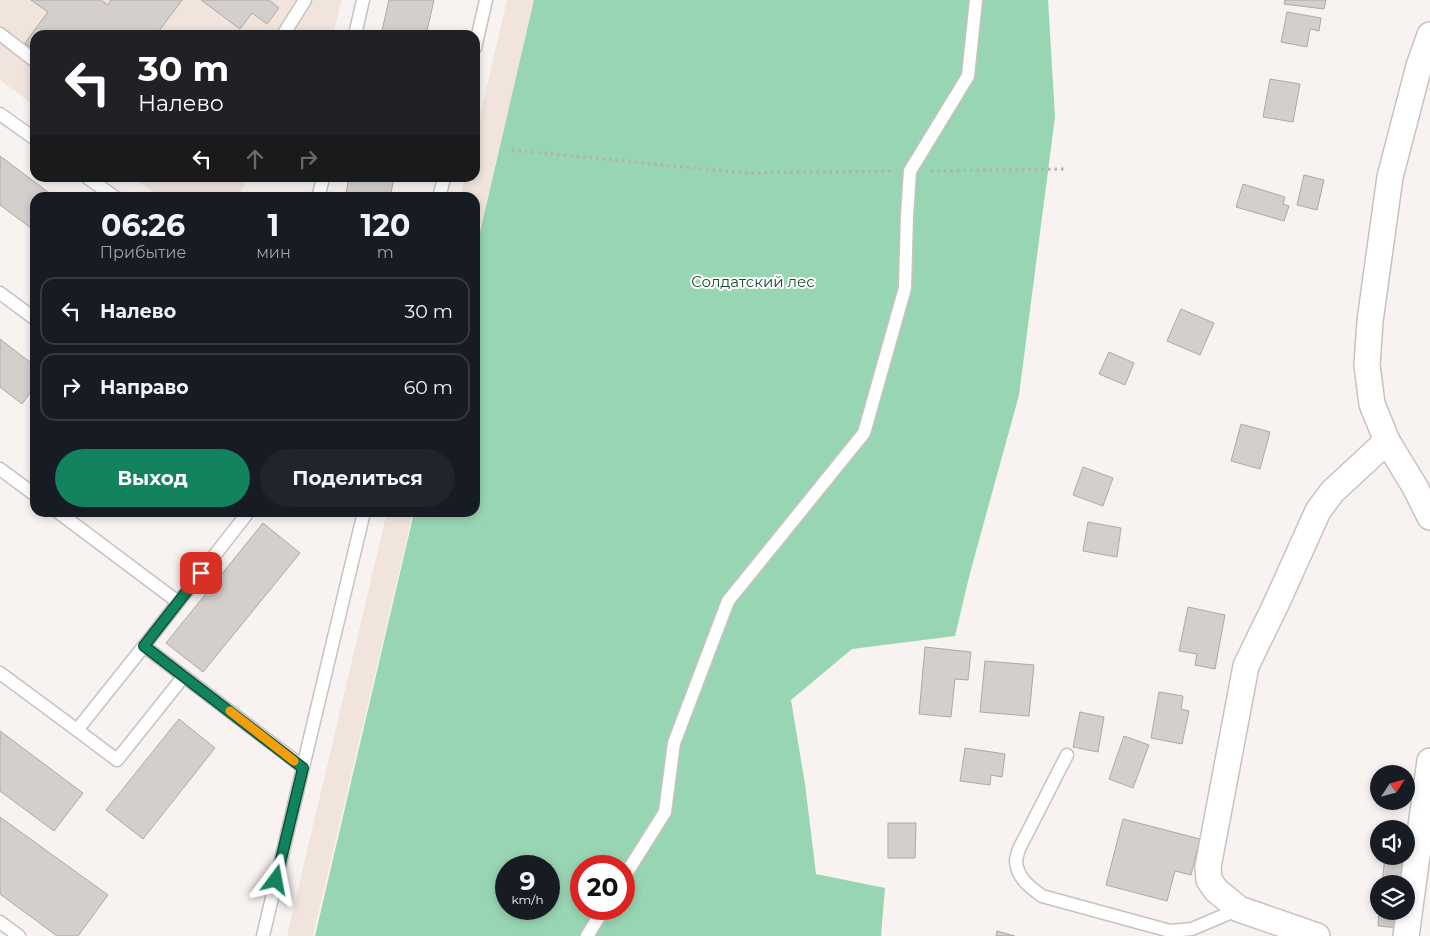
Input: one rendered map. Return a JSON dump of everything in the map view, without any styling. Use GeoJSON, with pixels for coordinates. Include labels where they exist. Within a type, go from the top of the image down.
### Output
{"type":"FeatureCollection","features":[{"type":"Feature","properties":{"kind":"street"},"geometry":{"type":"LineString","coordinates":[[1430,35],[1419,66],[1390,177],[1370,321],[1367,365],[1372,404],[1387,441],[1415,487],[1430,517]]}},
{"type":"Feature","properties":{"kind":"street"},"geometry":{"type":"LineString","coordinates":[[1317,936],[1239,909],[1216,890],[1209,880],[1208,867],[1246,666],[1318,511],[1332,492],[1387,441]]}},
{"type":"Feature","properties":{"kind":"street"},"geometry":{"type":"LineString","coordinates":[[1406,936],[1430,761]]}},
{"type":"Feature","properties":{"kind":"lane"},"geometry":{"type":"LineString","coordinates":[[286,30],[305,0]]}},
{"type":"Feature","properties":{"kind":"lane"},"geometry":{"type":"LineString","coordinates":[[356,30],[363,0]]}},
{"type":"Feature","properties":{"kind":"lane"},"geometry":{"type":"LineString","coordinates":[[479,30],[486,0]]}},
{"type":"Feature","properties":{"kind":"lane"},"geometry":{"type":"LineString","coordinates":[[635,860],[665,812],[674,743],[728,601],[864,432],[905,288],[910,171],[968,76],[976,0]]}},
{"type":"Feature","properties":{"kind":"lane"},"geometry":{"type":"LineString","coordinates":[[0,34],[30,57]]}},
{"type":"Feature","properties":{"kind":"lane"},"geometry":{"type":"LineString","coordinates":[[0,114],[30,135]]}},
{"type":"Feature","properties":{"kind":"lane"},"geometry":{"type":"LineString","coordinates":[[94,182],[108,192]]}},
{"type":"Feature","properties":{"kind":"lane"},"geometry":{"type":"LineString","coordinates":[[0,293],[30,315]]}},
{"type":"Feature","properties":{"kind":"lane"},"geometry":{"type":"LineString","coordinates":[[0,469],[30,491]]}},
{"type":"Feature","properties":{"kind":"lane"},"geometry":{"type":"LineString","coordinates":[[65,517],[178,602]]}},
{"type":"Feature","properties":{"kind":"lane"},"geometry":{"type":"LineString","coordinates":[[77,730],[245,517]]}},
{"type":"Feature","properties":{"kind":"lane"},"geometry":{"type":"LineString","coordinates":[[263,936],[363,517]]}},
{"type":"Feature","properties":{"kind":"lane"},"geometry":{"type":"LineString","coordinates":[[144,646],[303,768]]}},
{"type":"Feature","properties":{"kind":"lane"},"geometry":{"type":"LineString","coordinates":[[0,673],[117,760],[184,676]]}},
{"type":"Feature","properties":{"kind":"lane"},"geometry":{"type":"LineString","coordinates":[[1067,755],[1019,849],[1016,861],[1020,876],[1028,886],[1042,896],[1170,930],[1192,929],[1239,909]]}},
{"type":"Feature","properties":{"kind":"lane"},"geometry":{"type":"LineString","coordinates":[[587,936],[597,920]]}},
{"type":"Feature","properties":{"kind":"lane"},"geometry":{"type":"LineString","coordinates":[[0,922],[19,936]]}},
{"type":"Feature","properties":{"kind":"path"},"geometry":{"type":"LineString","coordinates":[[512,150],[745,173],[1064,169]]}},
{"type":"Feature","properties":{"kind":"shaded area"},"geometry":{"type":"Polygon","coordinates":[[[0,0],[342,0],[334,30],[30,30],[30,102],[0,80],[0,0]]]}},
{"type":"Feature","properties":{"kind":"shaded area"},"geometry":{"type":"Polygon","coordinates":[[[507,0],[534,0],[480,229],[480,192],[462,192],[464,182],[480,182],[480,116],[507,0]]]}},
{"type":"Feature","properties":{"kind":"shaded area"},"geometry":{"type":"Polygon","coordinates":[[[139,182],[247,182],[241,192],[153,192],[139,182]]]}},
{"type":"Feature","properties":{"kind":"shaded area"},"geometry":{"type":"Polygon","coordinates":[[[386,517],[412,517],[313,936],[287,936],[386,517]]]}},
{"type":"Feature","properties":{"kind":"green space","name":"Солдатский лес"},"geometry":{"type":"Polygon","coordinates":[[[534,0],[1048,0],[1055,117],[1019,395],[970,573],[955,636],[852,649],[791,700],[805,784],[816,874],[885,888],[881,936],[315,936],[413,517],[480,517],[480,232],[534,0]]]}},
{"type":"Feature","properties":{"kind":"building"},"geometry":{"type":"Polygon","coordinates":[[[31,0],[101,0],[108,5],[111,0],[182,0],[160,30],[35,30],[48,12],[31,0]]]}},
{"type":"Feature","properties":{"kind":"building"},"geometry":{"type":"Polygon","coordinates":[[[201,0],[269,0],[279,8],[267,24],[252,13],[240,29],[201,0]]]}},
{"type":"Feature","properties":{"kind":"building"},"geometry":{"type":"Polygon","coordinates":[[[389,0],[434,0],[427,30],[382,30],[389,0]]]}},
{"type":"Feature","properties":{"kind":"building"},"geometry":{"type":"Polygon","coordinates":[[[1285,0],[1326,0],[1324,9],[1284,4],[1285,0]]]}},
{"type":"Feature","properties":{"kind":"building"},"geometry":{"type":"Polygon","coordinates":[[[1287,12],[1321,18],[1319,31],[1310,29],[1307,47],[1281,42],[1287,12]]]}},
{"type":"Feature","properties":{"kind":"building"},"geometry":{"type":"Polygon","coordinates":[[[30,36],[30,47],[25,43],[30,36]]]}},
{"type":"Feature","properties":{"kind":"building"},"geometry":{"type":"Polygon","coordinates":[[[1270,79],[1300,84],[1293,122],[1263,117],[1270,79]]]}},
{"type":"Feature","properties":{"kind":"building"},"geometry":{"type":"Polygon","coordinates":[[[0,156],[30,178],[30,182],[35,182],[48,192],[30,192],[30,227],[0,205],[0,156]]]}},
{"type":"Feature","properties":{"kind":"building"},"geometry":{"type":"Polygon","coordinates":[[[1304,175],[1324,180],[1317,210],[1297,205],[1304,175]]]}},
{"type":"Feature","properties":{"kind":"building"},"geometry":{"type":"Polygon","coordinates":[[[348,182],[393,182],[391,192],[346,192],[348,182]]]}},
{"type":"Feature","properties":{"kind":"building"},"geometry":{"type":"Polygon","coordinates":[[[1243,184],[1285,197],[1283,204],[1289,206],[1284,221],[1236,207],[1243,184]]]}},
{"type":"Feature","properties":{"kind":"building"},"geometry":{"type":"Polygon","coordinates":[[[1181,309],[1214,323],[1200,355],[1167,341],[1181,309]]]}},
{"type":"Feature","properties":{"kind":"building"},"geometry":{"type":"Polygon","coordinates":[[[0,339],[30,362],[30,393],[22,404],[0,387],[0,339]]]}},
{"type":"Feature","properties":{"kind":"building"},"geometry":{"type":"Polygon","coordinates":[[[1109,352],[1134,363],[1125,385],[1099,374],[1109,352]]]}},
{"type":"Feature","properties":{"kind":"building"},"geometry":{"type":"Polygon","coordinates":[[[1241,424],[1270,432],[1260,469],[1231,461],[1241,424]]]}},
{"type":"Feature","properties":{"kind":"building"},"geometry":{"type":"Polygon","coordinates":[[[1083,467],[1113,478],[1103,506],[1073,495],[1083,467]]]}},
{"type":"Feature","properties":{"kind":"building"},"geometry":{"type":"Polygon","coordinates":[[[1088,522],[1121,528],[1117,557],[1083,551],[1088,522]]]}},
{"type":"Feature","properties":{"kind":"building"},"geometry":{"type":"Polygon","coordinates":[[[263,523],[300,553],[203,672],[166,643],[263,523]]]}},
{"type":"Feature","properties":{"kind":"building"},"geometry":{"type":"Polygon","coordinates":[[[1188,607],[1225,615],[1215,669],[1195,665],[1197,654],[1179,651],[1188,607]]]}},
{"type":"Feature","properties":{"kind":"building"},"geometry":{"type":"Polygon","coordinates":[[[925,647],[971,652],[968,680],[955,679],[951,717],[919,714],[925,647]]]}},
{"type":"Feature","properties":{"kind":"building"},"geometry":{"type":"Polygon","coordinates":[[[985,661],[1034,665],[1029,716],[980,712],[985,661]]]}},
{"type":"Feature","properties":{"kind":"building"},"geometry":{"type":"Polygon","coordinates":[[[1159,692],[1183,696],[1181,709],[1189,711],[1182,744],[1151,738],[1159,692]]]}},
{"type":"Feature","properties":{"kind":"building"},"geometry":{"type":"Polygon","coordinates":[[[1080,712],[1104,717],[1098,752],[1073,747],[1080,712]]]}},
{"type":"Feature","properties":{"kind":"building"},"geometry":{"type":"Polygon","coordinates":[[[179,719],[215,748],[143,839],[106,810],[179,719]]]}},
{"type":"Feature","properties":{"kind":"building"},"geometry":{"type":"Polygon","coordinates":[[[0,731],[83,793],[54,831],[0,791],[0,731]]]}},
{"type":"Feature","properties":{"kind":"building"},"geometry":{"type":"Polygon","coordinates":[[[1124,736],[1149,745],[1133,788],[1109,779],[1124,736]]]}},
{"type":"Feature","properties":{"kind":"building"},"geometry":{"type":"Polygon","coordinates":[[[965,748],[1005,754],[1002,777],[991,775],[990,785],[960,781],[965,748]]]}},
{"type":"Feature","properties":{"kind":"building"},"geometry":{"type":"Polygon","coordinates":[[[0,817],[108,895],[78,936],[57,936],[0,894],[0,817]]]}},
{"type":"Feature","properties":{"kind":"building"},"geometry":{"type":"Polygon","coordinates":[[[1123,819],[1200,839],[1191,875],[1175,871],[1167,901],[1106,885],[1123,819]]]}},
{"type":"Feature","properties":{"kind":"building"},"geometry":{"type":"Polygon","coordinates":[[[888,823],[916,823],[915,858],[888,858],[888,823]]]}},
{"type":"Feature","properties":{"kind":"building"},"geometry":{"type":"Polygon","coordinates":[[[1384,865],[1406,865],[1406,875],[1383,875],[1384,865]]]}},
{"type":"Feature","properties":{"kind":"building"},"geometry":{"type":"Polygon","coordinates":[[[1378,920],[1401,920],[1400,928],[1378,926],[1378,920]]]}},
{"type":"Feature","properties":{"kind":"building"},"geometry":{"type":"Polygon","coordinates":[[[997,931],[1015,936],[996,936],[997,931]]]}},
{"type":"Feature","properties":{"kind":"slow traffic"},"geometry":{"type":"LineString","coordinates":[[230,711],[294,761]]}},
{"type":"Feature","properties":{"kind":"route"},"geometry":{"type":"LineString","coordinates":[[201,573],[144,646],[303,768],[276,880]]}}]}
